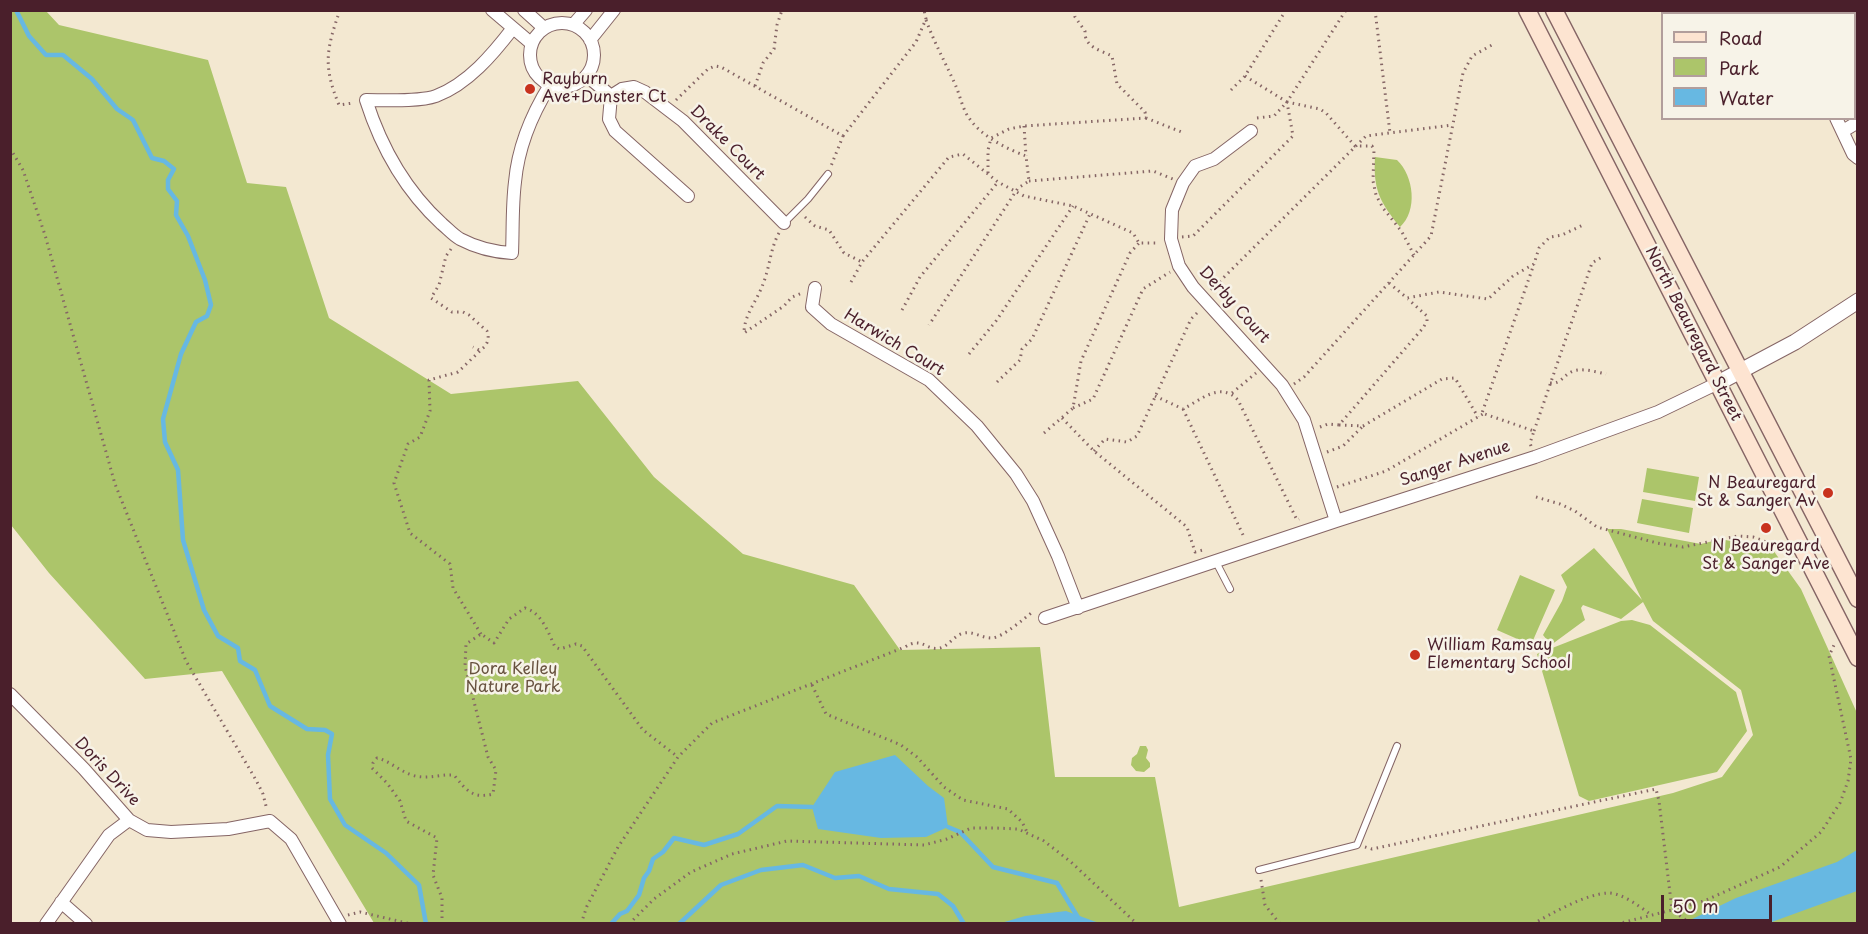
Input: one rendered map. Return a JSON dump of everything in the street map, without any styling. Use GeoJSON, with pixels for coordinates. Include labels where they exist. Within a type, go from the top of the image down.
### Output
{"type":"FeatureCollection","features":[{"type":"Feature","properties":{"kind":"main road","name":"North Beauregard Street"},"geometry":{"type":"LineString","coordinates":[[1527,10],[1857,658]]}},
{"type":"Feature","properties":{"kind":"main road","name":"North Beauregard Street"},"geometry":{"type":"LineString","coordinates":[[1554,10],[1857,599]]}},
{"type":"Feature","properties":{"kind":"street"},"geometry":{"type":"LineString","coordinates":[[492,10],[532,44]]}},
{"type":"Feature","properties":{"kind":"street"},"geometry":{"type":"LineString","coordinates":[[524,10],[544,28]]}},
{"type":"Feature","properties":{"kind":"street"},"geometry":{"type":"LineString","coordinates":[[573,25],[586,10]]}},
{"type":"Feature","properties":{"kind":"street"},"geometry":{"type":"LineString","coordinates":[[590,40],[614,10]]}},
{"type":"Feature","properties":{"kind":"street"},"geometry":{"type":"LineString","coordinates":[[554,24],[573,25],[582,30],[590,40],[594,57],[592,67],[579,82],[560,88],[550,85],[535,73],[531,64],[532,44],[544,28],[554,24]]}},
{"type":"Feature","properties":{"kind":"street"},"geometry":{"type":"LineString","coordinates":[[513,28],[483,65],[435,97],[366,100],[372,120],[401,176],[431,213],[458,238],[492,252],[512,253],[515,180],[525,138],[535,110],[550,85]]}},
{"type":"Feature","properties":{"kind":"street"},"geometry":{"type":"LineString","coordinates":[[587,75],[611,96],[609,119],[615,131],[688,196]]}},
{"type":"Feature","properties":{"kind":"street","name":"Drake Court"},"geometry":{"type":"LineString","coordinates":[[611,96],[622,89],[634,87],[645,92],[683,121],[784,223]]}},
{"type":"Feature","properties":{"kind":"street"},"geometry":{"type":"LineString","coordinates":[[1837,120],[1857,158]]}},
{"type":"Feature","properties":{"kind":"street"},"geometry":{"type":"LineString","coordinates":[[1843,131],[1857,122]]}},
{"type":"Feature","properties":{"kind":"street","name":"Derby Court"},"geometry":{"type":"LineString","coordinates":[[1252,125],[1214,159],[1195,166],[1183,183],[1172,210],[1172,240],[1179,266],[1193,287],[1266,365],[1286,390],[1304,420],[1336,521]]}},
{"type":"Feature","properties":{"kind":"street","name":"Harwich Court"},"geometry":{"type":"LineString","coordinates":[[815,288],[812,307],[831,324],[929,380],[951,399],[994,446],[1033,501],[1054,546],[1077,608]]}},
{"type":"Feature","properties":{"kind":"street","name":"Sanger Avenue"},"geometry":{"type":"LineString","coordinates":[[1045,618],[1534,457],[1658,412],[1795,342],[1857,301]]}},
{"type":"Feature","properties":{"kind":"street","name":"Doris Drive"},"geometry":{"type":"LineString","coordinates":[[10,694],[84,769],[129,820],[147,830],[171,832],[228,829],[270,821]]}},
{"type":"Feature","properties":{"kind":"street"},"geometry":{"type":"LineString","coordinates":[[46,924],[109,835],[129,820]]}},
{"type":"Feature","properties":{"kind":"street"},"geometry":{"type":"LineString","coordinates":[[270,821],[291,839],[339,921]]}},
{"type":"Feature","properties":{"kind":"street"},"geometry":{"type":"LineString","coordinates":[[61,902],[86,924]]}},
{"type":"Feature","properties":{"kind":"lane"},"geometry":{"type":"LineString","coordinates":[[784,223],[828,174]]}},
{"type":"Feature","properties":{"kind":"lane"},"geometry":{"type":"LineString","coordinates":[[1216,562],[1230,589]]}},
{"type":"Feature","properties":{"kind":"lane"},"geometry":{"type":"LineString","coordinates":[[1259,870],[1357,845],[1397,746]]}},
{"type":"Feature","properties":{"kind":"path"},"geometry":{"type":"LineString","coordinates":[[340,10],[328,45],[330,81],[339,105],[366,100]]}},
{"type":"Feature","properties":{"kind":"path"},"geometry":{"type":"LineString","coordinates":[[755,87],[763,63],[774,49],[777,25],[782,10]]}},
{"type":"Feature","properties":{"kind":"path"},"geometry":{"type":"LineString","coordinates":[[924,10],[936,48],[955,84],[970,120],[991,138],[1013,152],[1026,156]]}},
{"type":"Feature","properties":{"kind":"path"},"geometry":{"type":"LineString","coordinates":[[1074,10],[1075,17],[1086,31],[1085,39],[1088,44],[1112,56],[1117,84],[1144,112],[1146,118]]}},
{"type":"Feature","properties":{"kind":"path"},"geometry":{"type":"LineString","coordinates":[[1231,90],[1245,76],[1286,10]]}},
{"type":"Feature","properties":{"kind":"path"},"geometry":{"type":"LineString","coordinates":[[1252,125],[1274,116],[1287,102],[1346,10]]}},
{"type":"Feature","properties":{"kind":"path"},"geometry":{"type":"LineString","coordinates":[[1374,10],[1390,133]]}},
{"type":"Feature","properties":{"kind":"path"},"geometry":{"type":"LineString","coordinates":[[828,174],[843,136],[908,56],[926,20]]}},
{"type":"Feature","properties":{"kind":"path"},"geometry":{"type":"LineString","coordinates":[[1286,390],[1304,377],[1431,236],[1463,73],[1472,56],[1492,45]]}},
{"type":"Feature","properties":{"kind":"path"},"geometry":{"type":"LineString","coordinates":[[668,109],[697,78],[715,66],[721,67],[843,136]]}},
{"type":"Feature","properties":{"kind":"path"},"geometry":{"type":"LineString","coordinates":[[1245,76],[1287,102],[1320,109],[1355,146],[1372,146],[1374,150],[1373,181],[1376,195],[1402,232],[1414,255]]}},
{"type":"Feature","properties":{"kind":"path"},"geometry":{"type":"LineString","coordinates":[[1073,408],[1081,361],[1131,253],[1139,243],[1193,236],[1293,136],[1287,102]]}},
{"type":"Feature","properties":{"kind":"path"},"geometry":{"type":"LineString","coordinates":[[988,174],[988,150],[991,138],[1009,129],[1146,118],[1184,133]]}},
{"type":"Feature","properties":{"kind":"path"},"geometry":{"type":"LineString","coordinates":[[1094,451],[1105,439],[1127,442],[1137,436],[1191,318],[1355,146],[1366,136],[1452,125]]}},
{"type":"Feature","properties":{"kind":"path"},"geometry":{"type":"LineString","coordinates":[[1024,126],[1029,181]]}},
{"type":"Feature","properties":{"kind":"path"},"geometry":{"type":"LineString","coordinates":[[10,148],[23,170],[45,236],[115,484],[186,661],[259,787],[270,821]]}},
{"type":"Feature","properties":{"kind":"path"},"geometry":{"type":"LineString","coordinates":[[851,282],[862,262],[949,157],[963,154],[998,182],[1016,192],[1024,196],[1073,206],[1133,233],[1139,243]]}},
{"type":"Feature","properties":{"kind":"path"},"geometry":{"type":"LineString","coordinates":[[929,325],[1022,184],[1029,181],[1153,171],[1183,183]]}},
{"type":"Feature","properties":{"kind":"path"},"geometry":{"type":"LineString","coordinates":[[902,310],[920,277],[998,182]]}},
{"type":"Feature","properties":{"kind":"path"},"geometry":{"type":"LineString","coordinates":[[969,354],[996,321],[1073,206]]}},
{"type":"Feature","properties":{"kind":"path"},"geometry":{"type":"LineString","coordinates":[[796,210],[815,225],[829,230],[844,253],[862,262]]}},
{"type":"Feature","properties":{"kind":"path"},"geometry":{"type":"LineString","coordinates":[[997,382],[1020,360],[1022,349],[1032,339],[1090,214]]}},
{"type":"Feature","properties":{"kind":"path"},"geometry":{"type":"LineString","coordinates":[[784,223],[772,245],[770,263],[763,285],[744,323],[744,333],[784,306],[792,297]]}},
{"type":"Feature","properties":{"kind":"path"},"geometry":{"type":"LineString","coordinates":[[1483,414],[1539,248],[1550,237],[1562,235],[1583,225]]}},
{"type":"Feature","properties":{"kind":"path"},"geometry":{"type":"LineString","coordinates":[[458,238],[446,256],[442,278],[431,298],[452,312],[463,312],[469,315],[487,331],[488,340],[458,372],[429,380],[430,411],[420,437],[408,444],[394,483],[410,533],[450,564],[453,588],[481,634],[494,643],[509,619],[525,608],[534,611],[546,627],[555,647],[560,650],[576,644],[582,646],[643,729],[678,757]]}},
{"type":"Feature","properties":{"kind":"path"},"geometry":{"type":"LineString","coordinates":[[1534,457],[1530,444],[1533,431],[1592,263],[1602,257]]}},
{"type":"Feature","properties":{"kind":"path"},"geometry":{"type":"LineString","coordinates":[[1407,298],[1438,292],[1488,299],[1513,276],[1534,264]]}},
{"type":"Feature","properties":{"kind":"path"},"geometry":{"type":"LineString","coordinates":[[1044,433],[1073,408],[1093,399],[1145,286],[1179,266]]}},
{"type":"Feature","properties":{"kind":"path"},"geometry":{"type":"LineString","coordinates":[[1339,424],[1427,321],[1427,316],[1389,283]]}},
{"type":"Feature","properties":{"kind":"path"},"geometry":{"type":"LineString","coordinates":[[473,347],[482,349]]}},
{"type":"Feature","properties":{"kind":"path"},"geometry":{"type":"LineString","coordinates":[[1232,393],[1266,365]]}},
{"type":"Feature","properties":{"kind":"path"},"geometry":{"type":"LineString","coordinates":[[1550,383],[1559,382],[1573,371],[1578,370],[1606,374]]}},
{"type":"Feature","properties":{"kind":"path"},"geometry":{"type":"LineString","coordinates":[[1316,457],[1343,446],[1364,426],[1442,379],[1450,377],[1455,378],[1478,417]]}},
{"type":"Feature","properties":{"kind":"path"},"geometry":{"type":"LineString","coordinates":[[1183,409],[1217,391],[1224,390],[1232,393],[1238,400],[1297,520],[1317,513],[1321,526]]}},
{"type":"Feature","properties":{"kind":"path"},"geometry":{"type":"LineString","coordinates":[[1155,396],[1183,409],[1244,537]]}},
{"type":"Feature","properties":{"kind":"path"},"geometry":{"type":"LineString","coordinates":[[1327,491],[1386,471],[1483,414],[1533,431]]}},
{"type":"Feature","properties":{"kind":"path"},"geometry":{"type":"LineString","coordinates":[[1062,418],[1094,451],[1187,527],[1195,552],[1204,549]]}},
{"type":"Feature","properties":{"kind":"path"},"geometry":{"type":"LineString","coordinates":[[1307,431],[1329,424],[1364,426]]}},
{"type":"Feature","properties":{"kind":"path"},"geometry":{"type":"LineString","coordinates":[[1536,497],[1567,507],[1597,527],[1657,543],[1683,547],[1738,536],[1753,537],[1780,547]]}},
{"type":"Feature","properties":{"kind":"path"},"geometry":{"type":"LineString","coordinates":[[581,924],[587,906],[618,847],[678,757],[712,723],[745,708],[812,685],[905,647],[912,642],[942,648],[961,633],[968,632],[990,638],[999,637],[1036,610],[1045,618]]}},
{"type":"Feature","properties":{"kind":"path"},"geometry":{"type":"LineString","coordinates":[[442,924],[442,898],[433,875],[437,838],[406,821],[400,801],[372,768],[377,758],[414,776],[428,778],[440,774],[454,774],[467,790],[482,796],[493,794],[496,770],[488,757],[465,666],[466,644],[481,634]]}},
{"type":"Feature","properties":{"kind":"path"},"geometry":{"type":"LineString","coordinates":[[1617,924],[1704,901],[1780,867],[1821,832],[1840,804],[1848,782],[1851,759],[1829,656],[1837,642]]}},
{"type":"Feature","properties":{"kind":"path"},"geometry":{"type":"LineString","coordinates":[[812,685],[826,714],[901,745],[917,757],[944,787],[963,800],[1008,809],[1022,822],[1028,833]]}},
{"type":"Feature","properties":{"kind":"path"},"geometry":{"type":"LineString","coordinates":[[1357,845],[1372,849],[1656,789],[1672,910],[1691,924]]}},
{"type":"Feature","properties":{"kind":"path"},"geometry":{"type":"LineString","coordinates":[[629,924],[654,899],[691,872],[732,854],[787,841],[924,845],[947,839],[970,828],[1018,829],[1044,841],[1071,862],[1137,924]]}},
{"type":"Feature","properties":{"kind":"path"},"geometry":{"type":"LineString","coordinates":[[1259,870],[1265,905],[1280,924]]}},
{"type":"Feature","properties":{"kind":"path"},"geometry":{"type":"LineString","coordinates":[[1533,924],[1581,900],[1609,893],[1632,902],[1650,914]]}},
{"type":"Feature","properties":{"kind":"path"},"geometry":{"type":"LineString","coordinates":[[339,921],[360,912],[411,924]]}},
{"type":"Feature","properties":{"kind":"path"},"geometry":{"type":"LineString","coordinates":[[1406,924],[1431,924]]}},
{"type":"Feature","properties":{"kind":"green space","name":"Dora Kelley Nature Park"},"geometry":{"type":"Polygon","coordinates":[[[11,11],[46,11],[59,25],[208,60],[247,183],[286,187],[329,318],[451,394],[578,381],[654,477],[743,554],[854,585],[900,650],[1040,647],[1055,777],[1155,777],[1179,907],[1673,793],[1722,777],[1753,735],[1741,690],[1653,621],[1643,602],[1621,619],[1583,605],[1581,608],[1585,620],[1551,645],[1543,635],[1567,587],[1561,575],[1594,548],[1642,600],[1607,529],[1621,529],[1701,544],[1721,539],[1773,550],[1801,589],[1857,713],[1857,923],[374,923],[222,671],[145,679],[49,573],[11,525],[11,11]]]}},
{"type":"Feature","properties":{"kind":"green space"},"geometry":{"type":"Polygon","coordinates":[[[1375,157],[1397,160],[1407,175],[1412,194],[1410,212],[1400,227],[1379,195],[1375,178],[1375,157]]]}},
{"type":"Feature","properties":{"kind":"green space"},"geometry":{"type":"Polygon","coordinates":[[[1647,468],[1699,477],[1695,501],[1643,492],[1647,468]]]}},
{"type":"Feature","properties":{"kind":"green space"},"geometry":{"type":"Polygon","coordinates":[[[1642,499],[1693,508],[1689,533],[1637,523],[1642,499]]]}},
{"type":"Feature","properties":{"kind":"green space"},"geometry":{"type":"Polygon","coordinates":[[[1520,575],[1555,590],[1531,645],[1497,630],[1520,575]]]}},
{"type":"Feature","properties":{"kind":"green space"},"geometry":{"type":"Polygon","coordinates":[[[1632,620],[1650,625],[1736,692],[1747,731],[1717,772],[1589,801],[1579,796],[1537,654],[1621,621],[1632,620]]]}},
{"type":"Feature","properties":{"kind":"green space"},"geometry":{"type":"Polygon","coordinates":[[[1140,746],[1146,746],[1148,750],[1146,758],[1150,763],[1150,767],[1144,772],[1136,771],[1131,765],[1132,758],[1137,754],[1140,746]]]}},
{"type":"Feature","properties":{"kind":"water"},"geometry":{"type":"Polygon","coordinates":[[[895,755],[944,798],[948,827],[926,837],[881,838],[818,829],[812,807],[835,772],[895,755]]]}},
{"type":"Feature","properties":{"kind":"water"},"geometry":{"type":"Polygon","coordinates":[[[1857,850],[1857,891],[1769,923],[1684,923],[1736,898],[1837,862],[1857,850]]]}},
{"type":"Feature","properties":{"kind":"water"},"geometry":{"type":"Polygon","coordinates":[[[1066,911],[1099,923],[1001,923],[1025,916],[1066,911]]]}},
{"type":"Feature","properties":{"kind":"waterway"},"geometry":{"type":"LineString","coordinates":[[16,10],[29,36],[46,55],[63,55],[92,79],[117,109],[133,120],[152,158],[164,161],[174,169],[168,180],[168,189],[177,201],[176,215],[188,236],[205,280],[211,305],[207,316],[196,322],[181,354],[163,419],[165,442],[178,470],[183,540],[204,610],[218,636],[238,648],[240,661],[255,670],[270,706],[307,729],[325,730],[332,734],[328,755],[330,799],[345,825],[386,853],[419,885],[426,924]]}},
{"type":"Feature","properties":{"kind":"waterway"},"geometry":{"type":"LineString","coordinates":[[611,924],[620,914],[627,911],[639,895],[653,859],[663,852],[674,838],[704,845],[738,834],[777,806],[812,807]]}},
{"type":"Feature","properties":{"kind":"waterway"},"geometry":{"type":"LineString","coordinates":[[948,827],[960,832],[993,867],[1057,883],[1082,924]]}},
{"type":"Feature","properties":{"kind":"waterway"},"geometry":{"type":"LineString","coordinates":[[679,924],[721,885],[761,870],[803,865],[835,878],[859,876],[889,889],[938,894],[953,906],[964,924]]}},
{"type":"Feature","properties":{"kind":"place","name":"Rayburn Ave+Dunster Ct"},"geometry":{"type":"Point","coordinates":[530,89]}},
{"type":"Feature","properties":{"kind":"place","name":"N Beauregard St & Sanger Av"},"geometry":{"type":"Point","coordinates":[1828,493]}},
{"type":"Feature","properties":{"kind":"place","name":"N Beauregard St & Sanger Ave"},"geometry":{"type":"Point","coordinates":[1766,528]}},
{"type":"Feature","properties":{"kind":"place","name":"William Ramsay Elementary School"},"geometry":{"type":"Point","coordinates":[1415,655]}}]}
